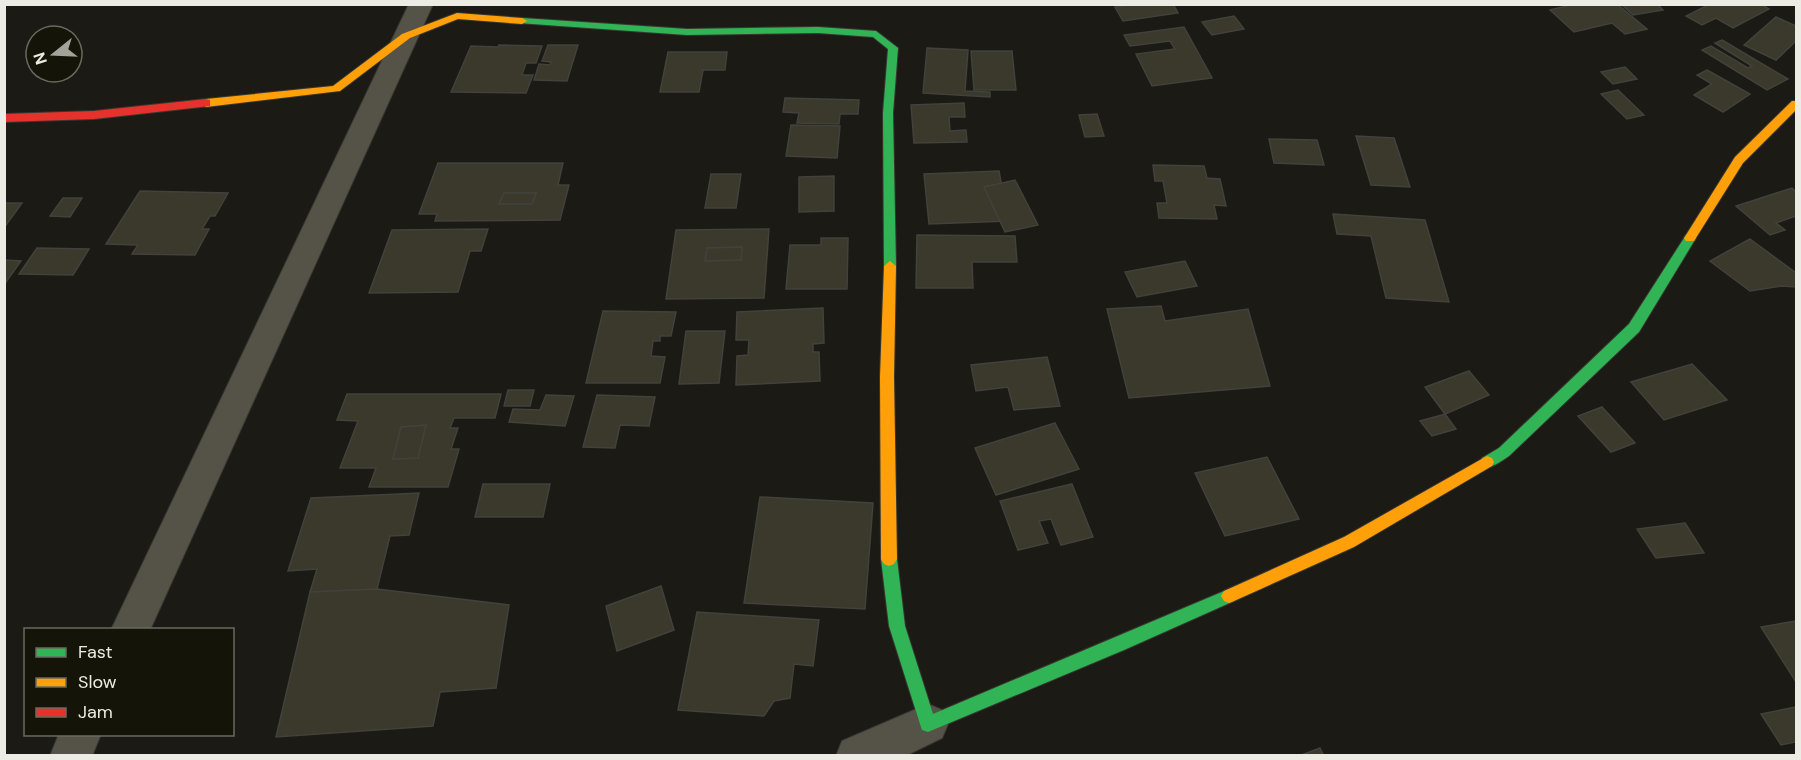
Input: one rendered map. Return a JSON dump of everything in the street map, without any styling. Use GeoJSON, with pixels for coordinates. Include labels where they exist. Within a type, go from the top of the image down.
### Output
{"type":"FeatureCollection","features":[{"type":"Feature","properties":{"kind":"street"},"geometry":{"type":"LineString","coordinates":[[131,628],[422,4]]}},
{"type":"Feature","properties":{"kind":"street"},"geometry":{"type":"LineString","coordinates":[[4,118],[94,116],[336,89],[406,36],[457,16],[560,25],[687,32],[818,30],[876,34],[893,48],[888,113],[889,560],[897,626],[928,724]]}},
{"type":"Feature","properties":{"kind":"street"},"geometry":{"type":"LineString","coordinates":[[857,756],[1118,645],[1349,542],[1504,452],[1634,328],[1739,160],[1797,104]]}},
{"type":"Feature","properties":{"kind":"street"},"geometry":{"type":"LineString","coordinates":[[71,756],[81,736]]}},
{"type":"Feature","properties":{"kind":"building"},"geometry":{"type":"Polygon","coordinates":[[[1135,4],[1173,4],[1178,13],[1123,21],[1115,7],[1135,4]]]}},
{"type":"Feature","properties":{"kind":"building"},"geometry":{"type":"Polygon","coordinates":[[[1575,4],[1617,4],[1647,29],[1625,34],[1612,23],[1574,32],[1550,10],[1575,4]]]}},
{"type":"Feature","properties":{"kind":"building"},"geometry":{"type":"Polygon","coordinates":[[[1621,4],[1657,4],[1663,10],[1633,15],[1621,4]]]}},
{"type":"Feature","properties":{"kind":"building"},"geometry":{"type":"Polygon","coordinates":[[[1710,4],[1761,4],[1769,9],[1733,28],[1716,18],[1702,25],[1686,16],[1710,4]]]}},
{"type":"Feature","properties":{"kind":"building"},"geometry":{"type":"Polygon","coordinates":[[[1234,16],[1244,29],[1212,35],[1202,22],[1234,16]]]}},
{"type":"Feature","properties":{"kind":"building"},"geometry":{"type":"Polygon","coordinates":[[[1776,17],[1796,26],[1796,41],[1776,60],[1744,45],[1776,17]]]}},
{"type":"Feature","properties":{"kind":"building"},"geometry":{"type":"Polygon","coordinates":[[[1184,27],[1212,78],[1152,86],[1136,54],[1175,49],[1170,41],[1130,46],[1124,35],[1184,27]]]}},
{"type":"Feature","properties":{"kind":"building"},"geometry":{"type":"Polygon","coordinates":[[[1722,40],[1788,79],[1767,90],[1702,50],[1711,46],[1748,68],[1752,66],[1715,43],[1722,40]]]}},
{"type":"Feature","properties":{"kind":"building"},"geometry":{"type":"Polygon","coordinates":[[[499,45],[542,46],[536,63],[526,63],[522,75],[533,75],[526,93],[451,92],[471,46],[498,47],[499,45]]]}},
{"type":"Feature","properties":{"kind":"building"},"geometry":{"type":"Polygon","coordinates":[[[548,45],[578,45],[567,81],[534,80],[539,64],[550,65],[551,62],[542,61],[548,45]]]}},
{"type":"Feature","properties":{"kind":"building"},"geometry":{"type":"Polygon","coordinates":[[[927,48],[968,50],[965,91],[990,92],[990,97],[923,93],[927,48]]]}},
{"type":"Feature","properties":{"kind":"building"},"geometry":{"type":"Polygon","coordinates":[[[971,51],[1012,51],[1016,90],[974,90],[971,51]]]}},
{"type":"Feature","properties":{"kind":"building"},"geometry":{"type":"Polygon","coordinates":[[[668,52],[727,52],[725,70],[703,70],[699,92],[660,92],[668,52]]]}},
{"type":"Feature","properties":{"kind":"building"},"geometry":{"type":"Polygon","coordinates":[[[1625,67],[1637,79],[1613,84],[1601,72],[1625,67]]]}},
{"type":"Feature","properties":{"kind":"building"},"geometry":{"type":"Polygon","coordinates":[[[1707,70],[1750,94],[1723,112],[1694,95],[1712,84],[1697,75],[1707,70]]]}},
{"type":"Feature","properties":{"kind":"building"},"geometry":{"type":"Polygon","coordinates":[[[1618,90],[1644,115],[1627,119],[1601,94],[1618,90]]]}},
{"type":"Feature","properties":{"kind":"building"},"geometry":{"type":"Polygon","coordinates":[[[785,98],[859,100],[858,114],[840,114],[839,124],[797,123],[799,113],[783,112],[785,98]]]}},
{"type":"Feature","properties":{"kind":"building"},"geometry":{"type":"Polygon","coordinates":[[[964,103],[965,117],[949,117],[950,131],[966,130],[967,142],[914,143],[911,105],[964,103]]]}},
{"type":"Feature","properties":{"kind":"building"},"geometry":{"type":"Polygon","coordinates":[[[1097,114],[1104,136],[1085,137],[1079,115],[1097,114]]]}},
{"type":"Feature","properties":{"kind":"building"},"geometry":{"type":"Polygon","coordinates":[[[791,125],[840,126],[837,158],[786,156],[791,125]]]}},
{"type":"Feature","properties":{"kind":"building"},"geometry":{"type":"Polygon","coordinates":[[[1356,136],[1394,138],[1410,187],[1371,185],[1356,136]]]}},
{"type":"Feature","properties":{"kind":"building"},"geometry":{"type":"Polygon","coordinates":[[[1269,139],[1317,140],[1324,165],[1274,163],[1269,139]]]}},
{"type":"Feature","properties":{"kind":"building"},"geometry":{"type":"Polygon","coordinates":[[[438,163],[563,163],[558,185],[569,185],[560,220],[435,221],[437,214],[419,214],[438,163]],[[504,193],[499,204],[532,204],[536,193],[504,193]]]}},
{"type":"Feature","properties":{"kind":"building"},"geometry":{"type":"Polygon","coordinates":[[[1153,165],[1204,166],[1207,178],[1220,179],[1226,206],[1214,205],[1217,219],[1159,218],[1157,203],[1167,203],[1163,181],[1155,181],[1153,165]]]}},
{"type":"Feature","properties":{"kind":"building"},"geometry":{"type":"Polygon","coordinates":[[[999,171],[1008,221],[929,224],[924,174],[999,171]]]}},
{"type":"Feature","properties":{"kind":"building"},"geometry":{"type":"Polygon","coordinates":[[[711,174],[741,174],[736,208],[705,208],[711,174]]]}},
{"type":"Feature","properties":{"kind":"building"},"geometry":{"type":"Polygon","coordinates":[[[834,176],[834,211],[799,212],[799,177],[834,176]]]}},
{"type":"Feature","properties":{"kind":"building"},"geometry":{"type":"Polygon","coordinates":[[[1015,180],[1038,225],[1005,232],[984,187],[1015,180]]]}},
{"type":"Feature","properties":{"kind":"building"},"geometry":{"type":"Polygon","coordinates":[[[1792,188],[1796,192],[1796,216],[1776,223],[1785,230],[1770,235],[1736,206],[1792,188]]]}},
{"type":"Feature","properties":{"kind":"building"},"geometry":{"type":"Polygon","coordinates":[[[140,191],[228,193],[215,216],[210,216],[202,229],[209,229],[195,255],[132,254],[138,245],[106,244],[140,191]]]}},
{"type":"Feature","properties":{"kind":"building"},"geometry":{"type":"Polygon","coordinates":[[[504,193],[536,193],[532,204],[499,204],[504,193]]]}},
{"type":"Feature","properties":{"kind":"building"},"geometry":{"type":"Polygon","coordinates":[[[63,198],[82,198],[70,217],[50,216],[63,198]]]}},
{"type":"Feature","properties":{"kind":"building"},"geometry":{"type":"Polygon","coordinates":[[[4,203],[22,203],[4,228],[4,203]]]}},
{"type":"Feature","properties":{"kind":"building"},"geometry":{"type":"Polygon","coordinates":[[[1333,214],[1425,220],[1449,302],[1386,298],[1371,236],[1337,234],[1333,214]]]}},
{"type":"Feature","properties":{"kind":"building"},"geometry":{"type":"Polygon","coordinates":[[[488,229],[481,251],[470,251],[458,292],[369,293],[392,230],[488,229]]]}},
{"type":"Feature","properties":{"kind":"building"},"geometry":{"type":"Polygon","coordinates":[[[769,229],[764,298],[666,299],[676,230],[769,229]],[[742,247],[707,248],[705,261],[741,260],[742,247]]]}},
{"type":"Feature","properties":{"kind":"building"},"geometry":{"type":"Polygon","coordinates":[[[917,235],[1015,236],[1017,262],[972,262],[973,288],[916,288],[917,235]]]}},
{"type":"Feature","properties":{"kind":"building"},"geometry":{"type":"Polygon","coordinates":[[[821,238],[848,238],[847,289],[786,289],[790,245],[821,245],[821,238]]]}},
{"type":"Feature","properties":{"kind":"building"},"geometry":{"type":"Polygon","coordinates":[[[1750,239],[1796,273],[1796,287],[1782,286],[1750,291],[1710,261],[1750,239]]]}},
{"type":"Feature","properties":{"kind":"building"},"geometry":{"type":"Polygon","coordinates":[[[742,247],[741,260],[705,261],[707,248],[742,247]]]}},
{"type":"Feature","properties":{"kind":"building"},"geometry":{"type":"Polygon","coordinates":[[[37,248],[89,249],[73,275],[19,274],[37,248]]]}},
{"type":"Feature","properties":{"kind":"building"},"geometry":{"type":"Polygon","coordinates":[[[4,260],[21,261],[4,285],[4,260]]]}},
{"type":"Feature","properties":{"kind":"building"},"geometry":{"type":"Polygon","coordinates":[[[1185,261],[1197,286],[1137,297],[1125,272],[1185,261]]]}},
{"type":"Feature","properties":{"kind":"building"},"geometry":{"type":"Polygon","coordinates":[[[1161,306],[1165,321],[1248,309],[1270,386],[1129,398],[1107,309],[1161,306]]]}},
{"type":"Feature","properties":{"kind":"building"},"geometry":{"type":"Polygon","coordinates":[[[823,308],[824,343],[813,344],[813,352],[819,352],[820,381],[736,385],[737,356],[748,355],[749,340],[736,340],[737,312],[823,308]]]}},
{"type":"Feature","properties":{"kind":"building"},"geometry":{"type":"Polygon","coordinates":[[[603,311],[676,312],[671,336],[660,336],[660,341],[653,341],[651,356],[665,357],[660,383],[586,383],[603,311]]]}},
{"type":"Feature","properties":{"kind":"building"},"geometry":{"type":"Polygon","coordinates":[[[686,331],[725,331],[719,383],[679,384],[686,331]]]}},
{"type":"Feature","properties":{"kind":"building"},"geometry":{"type":"Polygon","coordinates":[[[1047,357],[1060,406],[1014,410],[1008,387],[976,391],[971,365],[1047,357]]]}},
{"type":"Feature","properties":{"kind":"building"},"geometry":{"type":"Polygon","coordinates":[[[1692,364],[1727,400],[1664,420],[1631,382],[1692,364]]]}},
{"type":"Feature","properties":{"kind":"building"},"geometry":{"type":"Polygon","coordinates":[[[1469,371],[1489,395],[1445,414],[1425,387],[1469,371]]]}},
{"type":"Feature","properties":{"kind":"building"},"geometry":{"type":"Polygon","coordinates":[[[508,390],[534,390],[530,406],[504,406],[508,390]]]}},
{"type":"Feature","properties":{"kind":"building"},"geometry":{"type":"Polygon","coordinates":[[[347,394],[501,394],[495,418],[454,418],[450,428],[458,428],[451,449],[459,449],[448,487],[369,487],[376,468],[340,468],[358,421],[337,420],[347,394]],[[426,425],[401,427],[393,459],[418,458],[426,425]]]}},
{"type":"Feature","properties":{"kind":"building"},"geometry":{"type":"Polygon","coordinates":[[[546,395],[574,396],[565,426],[509,422],[513,409],[540,410],[546,395]]]}},
{"type":"Feature","properties":{"kind":"building"},"geometry":{"type":"Polygon","coordinates":[[[597,395],[655,397],[649,426],[620,425],[615,448],[583,447],[597,395]]]}},
{"type":"Feature","properties":{"kind":"building"},"geometry":{"type":"Polygon","coordinates":[[[1602,407],[1635,443],[1611,452],[1578,416],[1602,407]]]}},
{"type":"Feature","properties":{"kind":"building"},"geometry":{"type":"Polygon","coordinates":[[[1445,414],[1456,429],[1432,436],[1420,421],[1445,414]]]}},
{"type":"Feature","properties":{"kind":"building"},"geometry":{"type":"Polygon","coordinates":[[[1055,423],[1079,469],[996,495],[975,448],[1055,423]]]}},
{"type":"Feature","properties":{"kind":"building"},"geometry":{"type":"Polygon","coordinates":[[[426,425],[418,458],[393,459],[401,427],[426,425]]]}},
{"type":"Feature","properties":{"kind":"building"},"geometry":{"type":"Polygon","coordinates":[[[1267,457],[1299,519],[1225,536],[1195,473],[1267,457]]]}},
{"type":"Feature","properties":{"kind":"building"},"geometry":{"type":"Polygon","coordinates":[[[483,484],[550,484],[543,517],[475,517],[483,484]]]}},
{"type":"Feature","properties":{"kind":"building"},"geometry":{"type":"Polygon","coordinates":[[[1072,484],[1093,537],[1061,545],[1051,519],[1039,521],[1048,543],[1018,550],[1000,501],[1072,484]]]}},
{"type":"Feature","properties":{"kind":"building"},"geometry":{"type":"Polygon","coordinates":[[[419,493],[409,535],[390,536],[377,589],[310,592],[317,569],[288,571],[311,498],[419,493]]]}},
{"type":"Feature","properties":{"kind":"building"},"geometry":{"type":"Polygon","coordinates":[[[760,497],[873,503],[865,609],[744,603],[760,497]]]}},
{"type":"Feature","properties":{"kind":"building"},"geometry":{"type":"Polygon","coordinates":[[[1685,523],[1704,553],[1656,558],[1637,529],[1685,523]]]}},
{"type":"Feature","properties":{"kind":"building"},"geometry":{"type":"Polygon","coordinates":[[[661,586],[674,630],[617,651],[606,606],[661,586]]]}},
{"type":"Feature","properties":{"kind":"building"},"geometry":{"type":"Polygon","coordinates":[[[377,589],[509,605],[496,688],[440,692],[433,726],[276,737],[310,592],[377,589]]]}},
{"type":"Feature","properties":{"kind":"building"},"geometry":{"type":"Polygon","coordinates":[[[697,612],[819,620],[813,666],[794,664],[790,698],[774,701],[764,716],[678,710],[697,612]]]}},
{"type":"Feature","properties":{"kind":"building"},"geometry":{"type":"Polygon","coordinates":[[[1796,621],[1796,682],[1761,627],[1796,621]]]}},
{"type":"Feature","properties":{"kind":"building"},"geometry":{"type":"Polygon","coordinates":[[[1796,707],[1796,742],[1781,745],[1761,714],[1796,707]]]}},
{"type":"Feature","properties":{"kind":"building"},"geometry":{"type":"Polygon","coordinates":[[[1320,748],[1324,756],[1299,756],[1320,748]]]}},
{"type":"Feature","properties":{"kind":"traffic: fast"},"geometry":{"type":"LineString","coordinates":[[522,21],[687,32],[818,30],[876,34],[893,48],[888,113],[890,266]]}},
{"type":"Feature","properties":{"kind":"traffic: fast"},"geometry":{"type":"LineString","coordinates":[[1487,462],[1504,452],[1634,328],[1690,238]]}},
{"type":"Feature","properties":{"kind":"traffic: fast"},"geometry":{"type":"LineString","coordinates":[[889,559],[897,626],[928,724],[1229,596]]}},
{"type":"Feature","properties":{"kind":"traffic: slow"},"geometry":{"type":"LineString","coordinates":[[206,103],[336,89],[406,36],[457,16],[522,21]]}},
{"type":"Feature","properties":{"kind":"traffic: slow"},"geometry":{"type":"LineString","coordinates":[[1690,238],[1739,160],[1796,104]]}},
{"type":"Feature","properties":{"kind":"traffic: slow"},"geometry":{"type":"LineString","coordinates":[[889,559],[887,377],[890,266]]}},
{"type":"Feature","properties":{"kind":"traffic: slow"},"geometry":{"type":"LineString","coordinates":[[1229,596],[1349,542],[1487,462]]}},
{"type":"Feature","properties":{"kind":"traffic: jam"},"geometry":{"type":"LineString","coordinates":[[4,118],[94,115],[206,103]]}}]}
